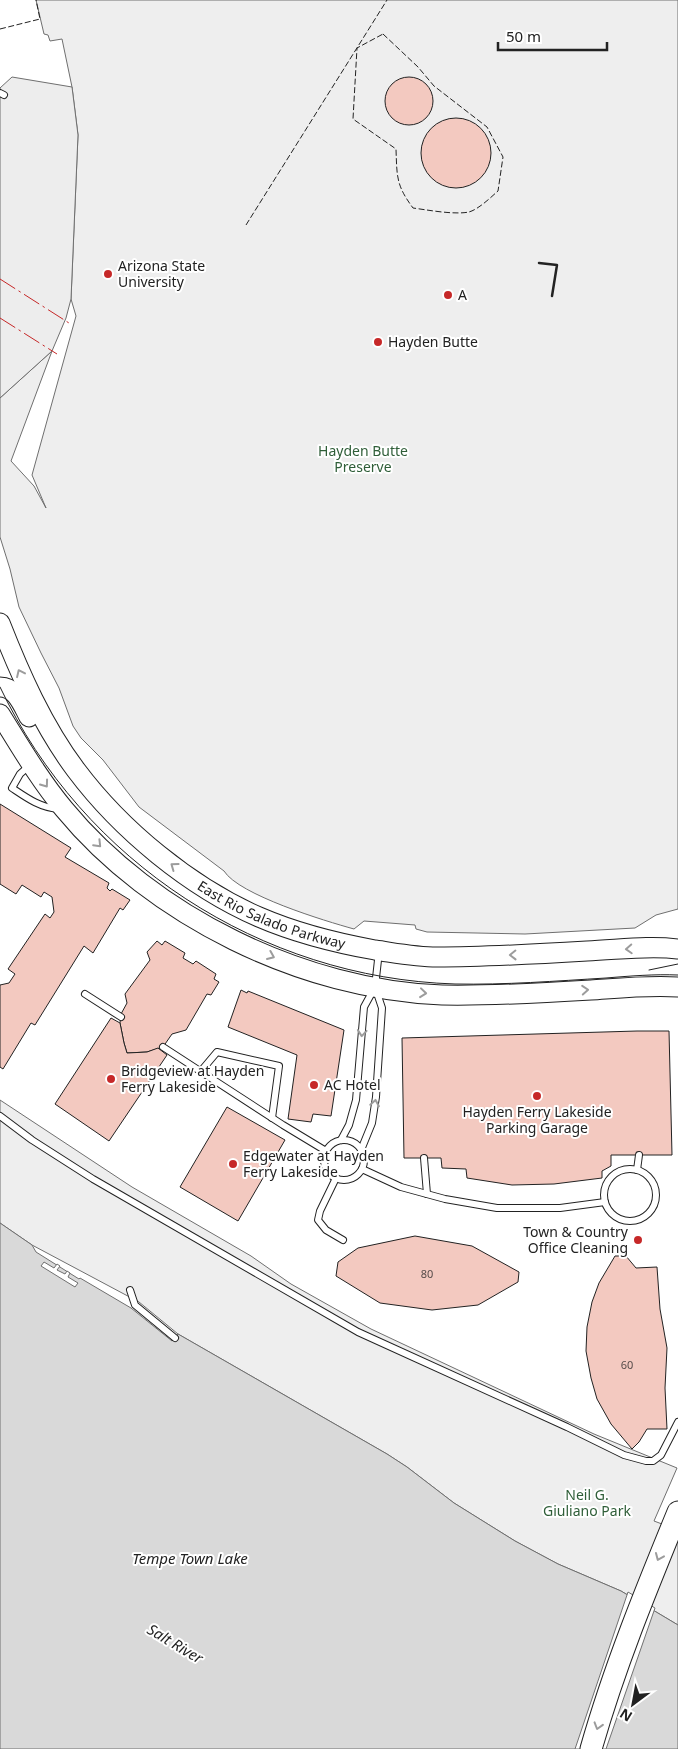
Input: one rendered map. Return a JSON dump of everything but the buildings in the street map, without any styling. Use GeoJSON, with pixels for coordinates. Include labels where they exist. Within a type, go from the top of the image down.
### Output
{"type":"FeatureCollection","features":[{"type":"Feature","properties":{"kind":"main road","name":"East Rio Salado Parkway"},"geometry":{"type":"LineString","coordinates":[[0,622],[18,668],[33,698],[76,770],[134,833],[195,881],[231,903],[260,917],[338,943],[407,955],[435,957],[528,955],[648,948],[678,949]]}},
{"type":"Feature","properties":{"kind":"main road"},"geometry":{"type":"LineString","coordinates":[[0,636],[3,655],[0,664]]}},
{"type":"Feature","properties":{"kind":"main road"},"geometry":{"type":"LineString","coordinates":[[0,687],[6,687],[16,694],[41,737],[76,770]]}},
{"type":"Feature","properties":{"kind":"main road"},"geometry":{"type":"LineString","coordinates":[[0,714],[31,764],[64,809],[112,858],[144,885],[198,921],[227,937],[287,963],[328,977],[375,987],[450,995],[523,994],[636,986],[678,986]]}},
{"type":"Feature","properties":{"kind":"main road"},"geometry":{"type":"LineString","coordinates":[[591,1749],[628,1635],[678,1512]]}},
{"type":"Feature","properties":{"kind":"lane"},"geometry":{"type":"LineString","coordinates":[[31,764],[20,774],[12,788],[34,803],[45,807],[64,809]]}},
{"type":"Feature","properties":{"kind":"lane"},"geometry":{"type":"LineString","coordinates":[[341,1140],[349,1125],[356,1100],[364,1007],[375,987],[379,950]]}},
{"type":"Feature","properties":{"kind":"lane"},"geometry":{"type":"LineString","coordinates":[[361,1150],[372,1123],[376,1097],[382,1008],[375,987]]}},
{"type":"Feature","properties":{"kind":"lane"},"geometry":{"type":"LineString","coordinates":[[85,994],[120,1017]]}},
{"type":"Feature","properties":{"kind":"lane"},"geometry":{"type":"LineString","coordinates":[[163,1047],[326,1151]]}},
{"type":"Feature","properties":{"kind":"lane"},"geometry":{"type":"LineString","coordinates":[[200,1071],[217,1052],[279,1066],[272,1118]]}},
{"type":"Feature","properties":{"kind":"lane"},"geometry":{"type":"LineString","coordinates":[[0,1116],[32,1140],[93,1179],[358,1332],[624,1455],[653,1461],[661,1455],[678,1422]]}},
{"type":"Feature","properties":{"kind":"lane"},"geometry":{"type":"LineString","coordinates":[[341,1140],[351,1141],[361,1150],[364,1163],[362,1169],[352,1178],[345,1180],[336,1178],[325,1167],[326,1151],[332,1144],[341,1140]]}},
{"type":"Feature","properties":{"kind":"lane"},"geometry":{"type":"LineString","coordinates":[[637,1170],[639,1155]]}},
{"type":"Feature","properties":{"kind":"lane"},"geometry":{"type":"LineString","coordinates":[[424,1158],[427,1194]]}},
{"type":"Feature","properties":{"kind":"lane"},"geometry":{"type":"LineString","coordinates":[[362,1169],[401,1187],[497,1208],[560,1208],[605,1202]]}},
{"type":"Feature","properties":{"kind":"lane"},"geometry":{"type":"LineString","coordinates":[[625,1169],[637,1170],[648,1176],[656,1191],[652,1208],[646,1215],[630,1221],[613,1215],[605,1202],[604,1192],[611,1177],[625,1169]]}},
{"type":"Feature","properties":{"kind":"lane"},"geometry":{"type":"LineString","coordinates":[[336,1178],[320,1211],[318,1220],[326,1230],[343,1240]]}},
{"type":"Feature","properties":{"kind":"lane"},"geometry":{"type":"LineString","coordinates":[[130,1290],[135,1305],[175,1338]]}},
{"type":"Feature","properties":{"kind":"green space","name":"Hayden Butte Preserve"},"geometry":{"type":"Polygon","coordinates":[[[36,0],[678,0],[678,909],[656,915],[635,928],[525,934],[427,932],[416,929],[415,925],[364,921],[354,929],[264,898],[233,880],[224,871],[139,807],[103,760],[81,738],[73,726],[59,688],[19,607],[0,537],[0,398],[52,351],[11,461],[34,486],[46,508],[32,475],[76,316],[71,299],[78,135],[72,87],[62,39],[50,41],[48,35],[44,34],[36,0]]]}},
{"type":"Feature","properties":{"kind":"green space","name":"Neil G. Giuliano Park"},"geometry":{"type":"Polygon","coordinates":[[[0,1100],[132,1187],[251,1256],[291,1284],[371,1329],[594,1434],[677,1468],[654,1521],[678,1530],[678,1625],[621,1591],[558,1564],[515,1541],[454,1503],[387,1454],[178,1334],[139,1302],[32,1245],[0,1223],[0,1100]]]}},
{"type":"Feature","properties":{"kind":"shaded area"},"geometry":{"type":"Polygon","coordinates":[[[12,77],[72,87],[78,135],[71,299],[66,318],[52,351],[0,398],[0,88],[12,77]]]}},
{"type":"Feature","properties":{"kind":"water","name":"Tempe Town Lake"},"geometry":{"type":"Polygon","coordinates":[[[0,1223],[32,1245],[36,1252],[131,1308],[172,1341],[178,1334],[387,1454],[454,1503],[515,1541],[558,1564],[621,1591],[678,1625],[678,1749],[0,1749],[0,1223]]]}},
{"type":"Feature","properties":{"kind":"pier"},"geometry":{"type":"Polygon","coordinates":[[[44,1262],[54,1268],[57,1264],[60,1266],[57,1270],[65,1274],[67,1271],[70,1273],[68,1277],[78,1283],[75,1287],[41,1266],[44,1262]]]}},
{"type":"Feature","properties":{"kind":"pier"},"geometry":{"type":"Polygon","coordinates":[[[628,1592],[655,1608],[606,1749],[575,1749],[628,1592]]]}},
{"type":"Feature","properties":{"kind":"tram line"},"geometry":{"type":"LineString","coordinates":[[0,687],[35,750],[79,806],[129,856],[186,899],[248,934],[314,960],[383,977],[455,984],[678,975]]}},
{"type":"Feature","properties":{"kind":"tram line"},"geometry":{"type":"LineString","coordinates":[[649,970],[678,964]]}},
{"type":"Feature","properties":{"kind":"fence"},"geometry":{"type":"LineString","coordinates":[[0,29],[40,19],[36,0]]}},
{"type":"Feature","properties":{"kind":"fence"},"geometry":{"type":"LineString","coordinates":[[246,225],[387,0]]}},
{"type":"Feature","properties":{"kind":"fence"},"geometry":{"type":"LineString","coordinates":[[383,34],[418,67],[434,86],[487,127],[503,157],[498,191],[473,211],[456,213],[413,208],[400,187],[396,149],[353,119],[357,48],[383,34]]}},
{"type":"Feature","properties":{"kind":"wall"},"geometry":{"type":"LineString","coordinates":[[539,263],[557,265],[552,296]]}},
{"type":"Feature","properties":{"kind":"power"},"geometry":{"type":"LineString","coordinates":[[0,279],[69,323]]}},
{"type":"Feature","properties":{"kind":"power"},"geometry":{"type":"LineString","coordinates":[[0,318],[57,354]]}},
{"type":"Feature","properties":{"kind":"place","name":"Arizona State University"},"geometry":{"type":"Point","coordinates":[108,274]}},
{"type":"Feature","properties":{"kind":"place","name":"A"},"geometry":{"type":"Point","coordinates":[448,295]}},
{"type":"Feature","properties":{"kind":"place","name":"Hayden Butte"},"geometry":{"type":"Point","coordinates":[378,342]}},
{"type":"Feature","properties":{"kind":"place","name":"Bridgeview at Hayden Ferry Lakeside"},"geometry":{"type":"Point","coordinates":[111,1079]}},
{"type":"Feature","properties":{"kind":"place","name":"AC Hotel"},"geometry":{"type":"Point","coordinates":[314,1085]}},
{"type":"Feature","properties":{"kind":"place","name":"Hayden Ferry Lakeside Parking Garage"},"geometry":{"type":"Point","coordinates":[537,1096]}},
{"type":"Feature","properties":{"kind":"place","name":"Edgewater at Hayden Ferry Lakeside"},"geometry":{"type":"Point","coordinates":[233,1164]}},
{"type":"Feature","properties":{"kind":"place","name":"Town & Country Office Cleaning"},"geometry":{"type":"Point","coordinates":[638,1240]}},
{"type":"Feature","properties":{"kind":"water label","name":"Salt River"},"geometry":{"type":"Point","coordinates":[175,1644]}}]}
